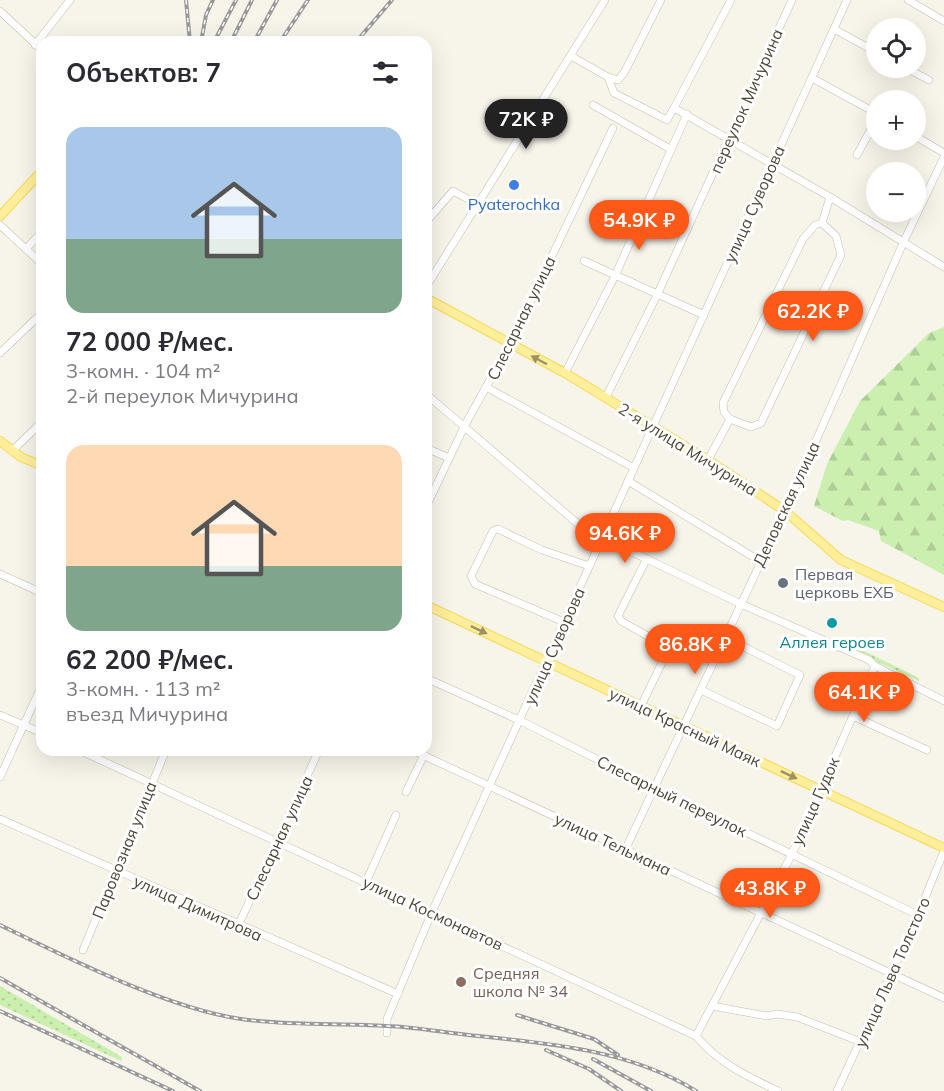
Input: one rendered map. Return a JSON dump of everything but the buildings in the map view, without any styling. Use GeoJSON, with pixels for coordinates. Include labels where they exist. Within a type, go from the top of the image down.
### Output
{"type":"FeatureCollection","features":[{"type":"Feature","properties":{"kind":"main road"},"geometry":{"type":"LineString","coordinates":[[0,216],[36,177]]}},
{"type":"Feature","properties":{"kind":"main road","name":"2-я улица Мичурина"},"geometry":{"type":"LineString","coordinates":[[432,301],[565,373],[654,425],[785,511],[841,560],[944,607]]}},
{"type":"Feature","properties":{"kind":"main road"},"geometry":{"type":"LineString","coordinates":[[0,441],[12,451],[36,463]]}},
{"type":"Feature","properties":{"kind":"main road","name":"улица Красный Маяк"},"geometry":{"type":"LineString","coordinates":[[432,608],[944,850]]}},
{"type":"Feature","properties":{"kind":"street"},"geometry":{"type":"LineString","coordinates":[[43,36],[70,0]]}},
{"type":"Feature","properties":{"kind":"street"},"geometry":{"type":"LineString","coordinates":[[432,277],[605,0]]}},
{"type":"Feature","properties":{"kind":"street"},"geometry":{"type":"LineString","coordinates":[[571,56],[608,77],[618,80],[624,73],[661,0]]}},
{"type":"Feature","properties":{"kind":"street"},"geometry":{"type":"LineString","coordinates":[[667,120],[731,0]]}},
{"type":"Feature","properties":{"kind":"street","name":"переулок Мичурина"},"geometry":{"type":"LineString","coordinates":[[606,397],[657,295],[729,139],[748,91],[792,0]]}},
{"type":"Feature","properties":{"kind":"street","name":"улица Суворова"},"geometry":{"type":"LineString","coordinates":[[387,1033],[387,1019],[432,912],[521,721],[546,661],[847,0]]}},
{"type":"Feature","properties":{"kind":"street"},"geometry":{"type":"LineString","coordinates":[[908,0],[944,21]]}},
{"type":"Feature","properties":{"kind":"street"},"geometry":{"type":"LineString","coordinates":[[0,11],[36,45]]}},
{"type":"Feature","properties":{"kind":"street"},"geometry":{"type":"LineString","coordinates":[[834,29],[866,47]]}},
{"type":"Feature","properties":{"kind":"street"},"geometry":{"type":"LineString","coordinates":[[608,77],[614,93],[680,128]]}},
{"type":"Feature","properties":{"kind":"street"},"geometry":{"type":"LineString","coordinates":[[812,78],[866,108]]}},
{"type":"Feature","properties":{"kind":"street"},"geometry":{"type":"LineString","coordinates":[[925,78],[929,80]]}},
{"type":"Feature","properties":{"kind":"street"},"geometry":{"type":"LineString","coordinates":[[593,105],[670,149]]}},
{"type":"Feature","properties":{"kind":"street"},"geometry":{"type":"LineString","coordinates":[[674,108],[830,197],[944,267]]}},
{"type":"Feature","properties":{"kind":"street"},"geometry":{"type":"LineString","coordinates":[[565,373],[615,276],[687,114]]}},
{"type":"Feature","properties":{"kind":"street","name":"Слесарная улица"},"geometry":{"type":"LineString","coordinates":[[432,494],[465,425],[510,344],[613,128]]}},
{"type":"Feature","properties":{"kind":"street"},"geometry":{"type":"LineString","coordinates":[[857,155],[866,138]]}},
{"type":"Feature","properties":{"kind":"street"},"geometry":{"type":"LineString","coordinates":[[926,143],[944,155]]}},
{"type":"Feature","properties":{"kind":"street","name":"Деповская улица"},"geometry":{"type":"LineString","coordinates":[[625,850],[656,789],[785,511],[944,155]]}},
{"type":"Feature","properties":{"kind":"street"},"geometry":{"type":"LineString","coordinates":[[432,215],[453,191],[477,204]]}},
{"type":"Feature","properties":{"kind":"street"},"geometry":{"type":"LineString","coordinates":[[822,223],[830,197]]}},
{"type":"Feature","properties":{"kind":"street"},"geometry":{"type":"LineString","coordinates":[[822,223],[836,236],[841,255],[761,423],[751,427],[730,419],[724,412],[723,403],[803,239],[815,225],[822,223]]}},
{"type":"Feature","properties":{"kind":"street"},"geometry":{"type":"LineString","coordinates":[[0,225],[36,258]]}},
{"type":"Feature","properties":{"kind":"street"},"geometry":{"type":"LineString","coordinates":[[26,249],[36,238]]}},
{"type":"Feature","properties":{"kind":"street"},"geometry":{"type":"LineString","coordinates":[[584,261],[704,315]]}},
{"type":"Feature","properties":{"kind":"street"},"geometry":{"type":"LineString","coordinates":[[0,353],[36,319]]}},
{"type":"Feature","properties":{"kind":"street"},"geometry":{"type":"LineString","coordinates":[[486,387],[634,468]]}},
{"type":"Feature","properties":{"kind":"street"},"geometry":{"type":"LineString","coordinates":[[432,399],[584,529],[741,604],[869,660],[875,666],[944,701]]}},
{"type":"Feature","properties":{"kind":"street"},"geometry":{"type":"LineString","coordinates":[[708,460],[730,419]]}},
{"type":"Feature","properties":{"kind":"street"},"geometry":{"type":"LineString","coordinates":[[12,451],[36,428]]}},
{"type":"Feature","properties":{"kind":"street"},"geometry":{"type":"LineString","coordinates":[[432,451],[449,459]]}},
{"type":"Feature","properties":{"kind":"street"},"geometry":{"type":"LineString","coordinates":[[628,481],[760,561]]}},
{"type":"Feature","properties":{"kind":"street"},"geometry":{"type":"LineString","coordinates":[[564,622],[475,584],[471,576],[493,531],[498,529],[542,550],[590,566]]}},
{"type":"Feature","properties":{"kind":"street"},"geometry":{"type":"LineString","coordinates":[[641,706],[669,648],[621,621],[618,616],[646,560]]}},
{"type":"Feature","properties":{"kind":"street"},"geometry":{"type":"LineString","coordinates":[[0,573],[36,590]]}},
{"type":"Feature","properties":{"kind":"street"},"geometry":{"type":"LineString","coordinates":[[701,690],[777,726],[800,675],[726,638]]}},
{"type":"Feature","properties":{"kind":"street","name":"улица Гудок"},"geometry":{"type":"LineString","coordinates":[[696,1036],[792,854],[875,666]]}},
{"type":"Feature","properties":{"kind":"street","name":"Слесарный переулок"},"geometry":{"type":"LineString","coordinates":[[432,681],[521,721],[656,789],[918,915]]}},
{"type":"Feature","properties":{"kind":"street"},"geometry":{"type":"LineString","coordinates":[[0,777],[36,698]]}},
{"type":"Feature","properties":{"kind":"street"},"geometry":{"type":"LineString","coordinates":[[0,715],[36,730]]}},
{"type":"Feature","properties":{"kind":"street"},"geometry":{"type":"LineString","coordinates":[[853,716],[927,750]]}},
{"type":"Feature","properties":{"kind":"street","name":"улица Космонавтов"},"geometry":{"type":"LineString","coordinates":[[92,756],[278,840],[696,1036],[705,1047],[727,1064],[778,1091]]}},
{"type":"Feature","properties":{"kind":"street","name":"Паровозная улица"},"geometry":{"type":"LineString","coordinates":[[83,950],[163,756]]}},
{"type":"Feature","properties":{"kind":"street","name":"Слесарная улица"},"geometry":{"type":"LineString","coordinates":[[238,926],[316,756]]}},
{"type":"Feature","properties":{"kind":"street"},"geometry":{"type":"LineString","coordinates":[[406,792],[423,756]]}},
{"type":"Feature","properties":{"kind":"street","name":"улица Тельмана"},"geometry":{"type":"LineString","coordinates":[[425,756],[944,998]]}},
{"type":"Feature","properties":{"kind":"street"},"geometry":{"type":"LineString","coordinates":[[366,882],[396,815]]}},
{"type":"Feature","properties":{"kind":"street","name":"улица Димитрова"},"geometry":{"type":"LineString","coordinates":[[0,819],[238,926],[398,994]]}},
{"type":"Feature","properties":{"kind":"street","name":"улица Льва Толстого"},"geometry":{"type":"LineString","coordinates":[[837,1091],[892,974],[944,850]]}},
{"type":"Feature","properties":{"kind":"street"},"geometry":{"type":"LineString","coordinates":[[712,1006],[767,1016],[777,1014],[797,1017],[861,1042]]}},
{"type":"Feature","properties":{"kind":"green space"},"geometry":{"type":"Polygon","coordinates":[[[944,327],[944,575],[881,541],[879,531],[848,520],[843,521],[814,506],[827,464],[860,401],[929,333],[944,327]]]}},
{"type":"Feature","properties":{"kind":"green space"},"geometry":{"type":"Polygon","coordinates":[[[855,639],[864,644],[864,651],[919,678],[919,681],[851,650],[855,639]]]}},
{"type":"Feature","properties":{"kind":"green space"},"geometry":{"type":"Polygon","coordinates":[[[0,986],[122,1057],[121,1061],[0,1005],[0,986]]]}},
{"type":"Feature","properties":{"kind":"railway"},"geometry":{"type":"LineString","coordinates":[[186,0],[189,36]]}},
{"type":"Feature","properties":{"kind":"railway"},"geometry":{"type":"LineString","coordinates":[[202,36],[206,15],[213,0]]}},
{"type":"Feature","properties":{"kind":"railway"},"geometry":{"type":"LineString","coordinates":[[217,36],[236,0]]}},
{"type":"Feature","properties":{"kind":"railway"},"geometry":{"type":"LineString","coordinates":[[234,36],[252,0]]}},
{"type":"Feature","properties":{"kind":"railway"},"geometry":{"type":"LineString","coordinates":[[257,36],[277,0]]}},
{"type":"Feature","properties":{"kind":"railway"},"geometry":{"type":"LineString","coordinates":[[284,36],[308,0]]}},
{"type":"Feature","properties":{"kind":"railway"},"geometry":{"type":"LineString","coordinates":[[361,36],[392,0]]}},
{"type":"Feature","properties":{"kind":"railway"},"geometry":{"type":"LineString","coordinates":[[0,925],[118,980],[212,1013],[277,1023],[407,1027],[556,1045],[586,1050],[643,1066],[696,1091]]}},
{"type":"Feature","properties":{"kind":"railway"},"geometry":{"type":"LineString","coordinates":[[0,978],[200,1091]]}},
{"type":"Feature","properties":{"kind":"railway"},"geometry":{"type":"LineString","coordinates":[[0,1011],[173,1091]]}},
{"type":"Feature","properties":{"kind":"railway"},"geometry":{"type":"LineString","coordinates":[[517,1015],[594,1039],[618,1055]]}},
{"type":"Feature","properties":{"kind":"railway"},"geometry":{"type":"LineString","coordinates":[[546,1050],[589,1069],[621,1091]]}},
{"type":"Feature","properties":{"kind":"railway"},"geometry":{"type":"LineString","coordinates":[[593,1059],[651,1091]]}},
{"type":"Feature","properties":{"kind":"place","name":"Pyaterochka"},"geometry":{"type":"Point","coordinates":[514,185]}},
{"type":"Feature","properties":{"kind":"place","name":"Первая церковь ЕХБ"},"geometry":{"type":"Point","coordinates":[783,583]}},
{"type":"Feature","properties":{"kind":"place","name":"Аллея героев"},"geometry":{"type":"Point","coordinates":[832,623]}},
{"type":"Feature","properties":{"kind":"place","name":"Средняя школа № 34"},"geometry":{"type":"Point","coordinates":[461,982]}}]}
